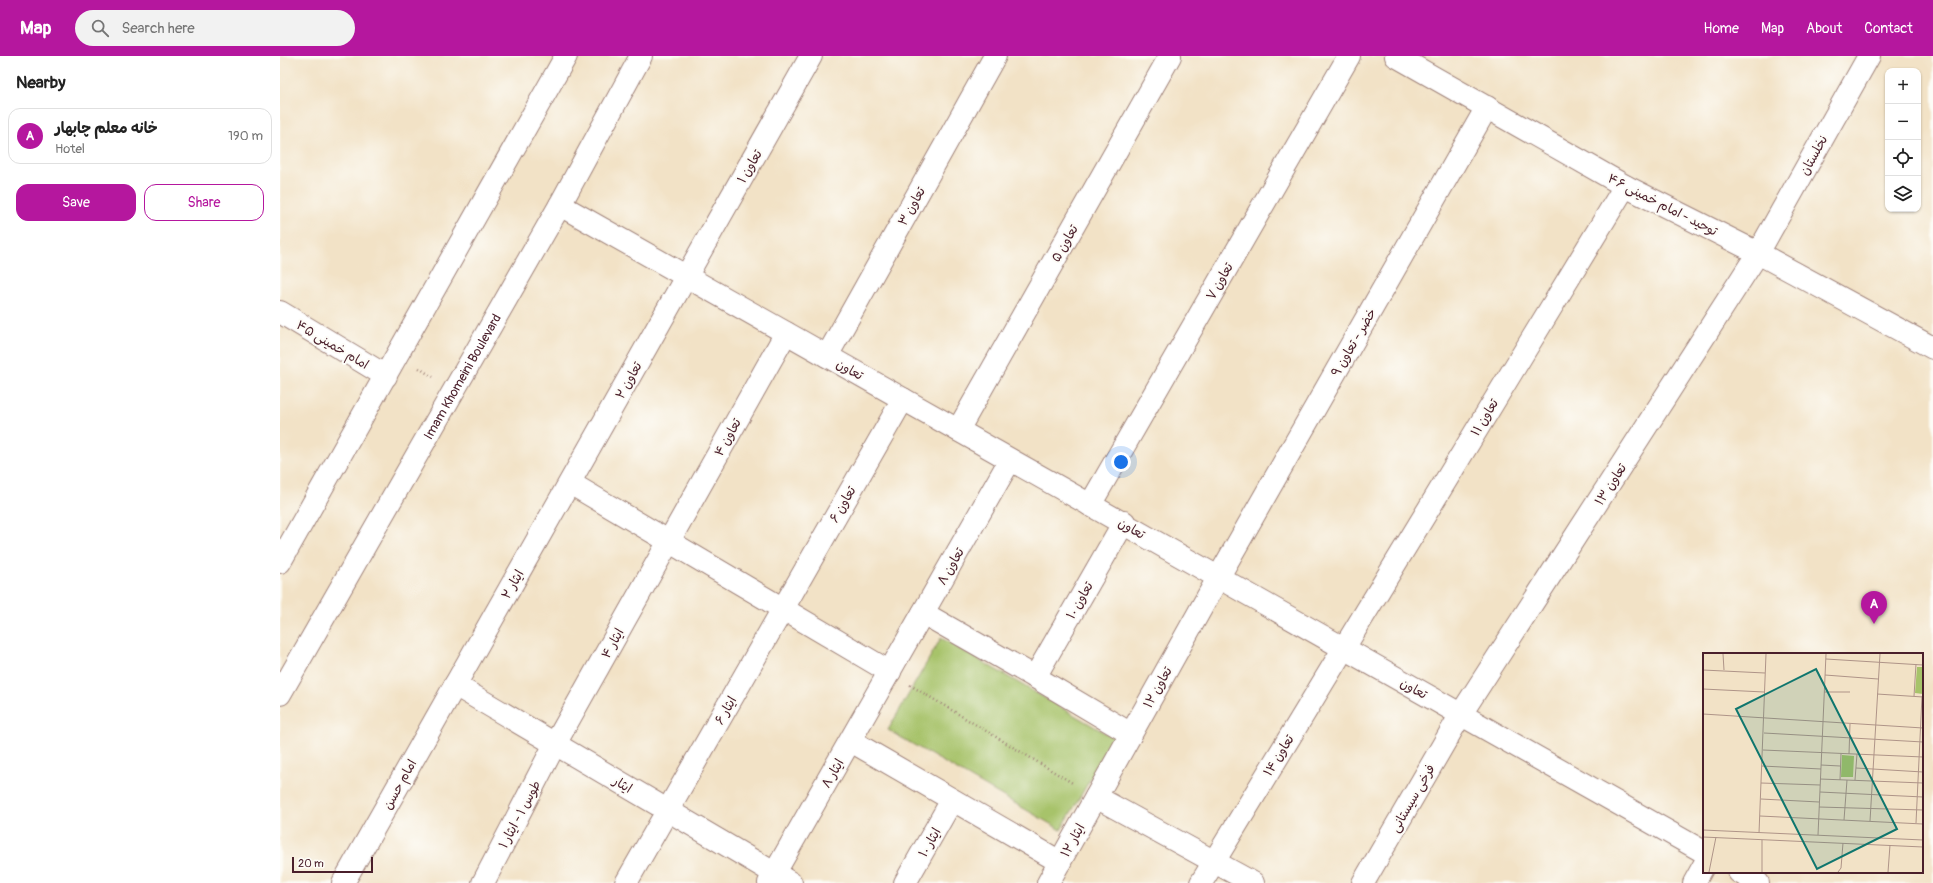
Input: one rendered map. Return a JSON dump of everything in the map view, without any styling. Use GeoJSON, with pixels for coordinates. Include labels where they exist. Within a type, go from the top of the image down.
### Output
{"type":"FeatureCollection","features":[{"type":"Feature","properties":{"kind":"street"},"geometry":{"type":"LineString","coordinates":[[280,562],[566,56]]}},
{"type":"Feature","properties":{"kind":"street","name":"Imam Khomeini Boulevard"},"geometry":{"type":"LineString","coordinates":[[280,694],[560,205],[641,56]]}},
{"type":"Feature","properties":{"kind":"street","name":"تعاون ۱"},"geometry":{"type":"LineString","coordinates":[[686,277],[811,56]]}},
{"type":"Feature","properties":{"kind":"street","name":"تعاون ۳"},"geometry":{"type":"LineString","coordinates":[[827,356],[996,56]]}},
{"type":"Feature","properties":{"kind":"street","name":"تعاون ۵"},"geometry":{"type":"LineString","coordinates":[[958,430],[1170,56]]}},
{"type":"Feature","properties":{"kind":"street","name":"تعاون ۷"},"geometry":{"type":"LineString","coordinates":[[1090,505],[1349,56]]}},
{"type":"Feature","properties":{"kind":"street","name":"توحید - امام خمینی ۴۶"},"geometry":{"type":"LineString","coordinates":[[1396,56],[1625,186],[1758,253],[1933,348]]}},
{"type":"Feature","properties":{"kind":"street","name":"نخلستان"},"geometry":{"type":"LineString","coordinates":[[1758,253],[1869,56]]}},
{"type":"Feature","properties":{"kind":"street","name":"خضر - تعاون ۹"},"geometry":{"type":"LineString","coordinates":[[1218,578],[1487,107]]}},
{"type":"Feature","properties":{"kind":"street","name":"تعاون ۱۱"},"geometry":{"type":"LineString","coordinates":[[1344,648],[1625,186]]}},
{"type":"Feature","properties":{"kind":"street","name":"تعاون"},"geometry":{"type":"LineString","coordinates":[[560,205],[1090,505],[1124,522],[1218,578],[1703,851]]}},
{"type":"Feature","properties":{"kind":"street","name":"تعاون ۱۳"},"geometry":{"type":"LineString","coordinates":[[1461,714],[1758,253]]}},
{"type":"Feature","properties":{"kind":"street","name":"تعاون ۲"},"geometry":{"type":"LineString","coordinates":[[570,483],[686,277]]}},
{"type":"Feature","properties":{"kind":"street","name":"امام خمینی ۴۵"},"geometry":{"type":"LineString","coordinates":[[280,312],[386,376]]}},
{"type":"Feature","properties":{"kind":"street","name":"تعاون ۴"},"geometry":{"type":"LineString","coordinates":[[669,542],[786,333]]}},
{"type":"Feature","properties":{"kind":"street","name":"تعاون ۶"},"geometry":{"type":"LineString","coordinates":[[782,609],[902,399]]}},
{"type":"Feature","properties":{"kind":"street","name":"تعاون ۸"},"geometry":{"type":"LineString","coordinates":[[890,672],[1010,460]]}},
{"type":"Feature","properties":{"kind":"street"},"geometry":{"type":"LineString","coordinates":[[570,483],[890,672]]}},
{"type":"Feature","properties":{"kind":"street","name":"ایثار ۲"},"geometry":{"type":"LineString","coordinates":[[455,685],[570,483]]}},
{"type":"Feature","properties":{"kind":"street","name":"تعاون ۱۰"},"geometry":{"type":"LineString","coordinates":[[1035,676],[1124,522]]}},
{"type":"Feature","properties":{"kind":"street","name":"ایثار ۴"},"geometry":{"type":"LineString","coordinates":[[555,744],[669,542]]}},
{"type":"Feature","properties":{"kind":"street","name":"تعاون ۱۲"},"geometry":{"type":"LineString","coordinates":[[1096,797],[1218,578]]}},
{"type":"Feature","properties":{"kind":"street","name":"ایثار ۶"},"geometry":{"type":"LineString","coordinates":[[626,883],[782,609]]}},
{"type":"Feature","properties":{"kind":"street"},"geometry":{"type":"LineString","coordinates":[[923,613],[1035,676],[1131,734]]}},
{"type":"Feature","properties":{"kind":"street","name":"تعاون ۱۴"},"geometry":{"type":"LineString","coordinates":[[1201,883],[1344,648]]}},
{"type":"Feature","properties":{"kind":"street","name":"ایثار ۸"},"geometry":{"type":"LineString","coordinates":[[778,880],[851,741],[890,672]]}},
{"type":"Feature","properties":{"kind":"street","name":"ایثار"},"geometry":{"type":"LineString","coordinates":[[455,685],[668,811],[778,880]]}},
{"type":"Feature","properties":{"kind":"street","name":"امام حسن"},"geometry":{"type":"LineString","coordinates":[[343,883],[455,685]]}},
{"type":"Feature","properties":{"kind":"street","name":"فرخی سیستانی"},"geometry":{"type":"LineString","coordinates":[[1363,883],[1461,714]]}},
{"type":"Feature","properties":{"kind":"street"},"geometry":{"type":"LineString","coordinates":[[851,741],[1060,862]]}},
{"type":"Feature","properties":{"kind":"street","name":"طوس ۱ - ایثار ۱"},"geometry":{"type":"LineString","coordinates":[[483,883],[555,744]]}},
{"type":"Feature","properties":{"kind":"street"},"geometry":{"type":"LineString","coordinates":[[1096,797],[1253,883]]}},
{"type":"Feature","properties":{"kind":"street","name":"ایثار ۱۲"},"geometry":{"type":"LineString","coordinates":[[1048,883],[1096,797]]}},
{"type":"Feature","properties":{"kind":"street","name":"ایثار ۱۰"},"geometry":{"type":"LineString","coordinates":[[906,883],[952,800]]}},
{"type":"Feature","properties":{"kind":"street"},"geometry":{"type":"LineString","coordinates":[[1694,883],[1703,867]]}},
{"type":"Feature","properties":{"kind":"street"},"geometry":{"type":"LineString","coordinates":[[1741,873],[1758,883]]}},
{"type":"Feature","properties":{"kind":"path"},"geometry":{"type":"LineString","coordinates":[[398,355],[454,389]]}},
{"type":"Feature","properties":{"kind":"path"},"geometry":{"type":"LineString","coordinates":[[890,672],[1096,797]]}},
{"type":"Feature","properties":{"kind":"green space"},"geometry":{"type":"Polygon","coordinates":[[[941,638],[1114,738],[1061,830],[888,730],[941,638]]]}},
{"type":"Feature","properties":{"kind":"place","name":"خانه معلم چابهار"},"geometry":{"type":"Point","coordinates":[1874,624]}}]}
